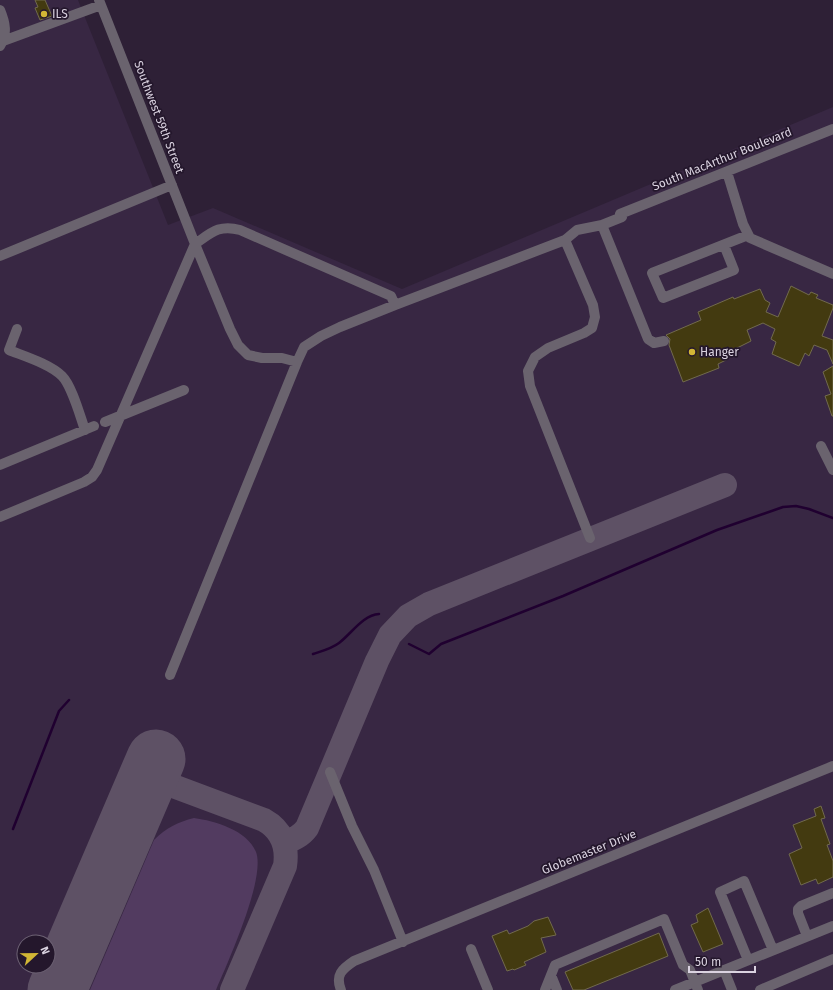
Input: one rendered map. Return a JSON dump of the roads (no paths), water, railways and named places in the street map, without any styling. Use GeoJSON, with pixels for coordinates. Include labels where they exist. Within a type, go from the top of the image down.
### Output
{"type":"FeatureCollection","features":[{"type":"Feature","properties":{"kind":"street"},"geometry":{"type":"LineString","coordinates":[[2,43],[100,2]]}},
{"type":"Feature","properties":{"kind":"street","name":"Southwest 59th Street"},"geometry":{"type":"LineString","coordinates":[[100,2],[195,244],[238,345],[248,355],[262,358],[282,358],[297,362]]}},
{"type":"Feature","properties":{"kind":"street"},"geometry":{"type":"LineString","coordinates":[[0,10],[6,32],[2,43]]}},
{"type":"Feature","properties":{"kind":"street","name":"South MacArthur Boulevard"},"geometry":{"type":"LineString","coordinates":[[170,676],[304,347],[321,336],[340,327],[565,240],[577,230],[602,225],[621,215],[833,129]]}},
{"type":"Feature","properties":{"kind":"street"},"geometry":{"type":"LineString","coordinates":[[727,172],[743,224],[750,238],[833,274]]}},
{"type":"Feature","properties":{"kind":"street"},"geometry":{"type":"LineString","coordinates":[[0,256],[172,185]]}},
{"type":"Feature","properties":{"kind":"street"},"geometry":{"type":"LineString","coordinates":[[602,225],[648,339],[654,343],[664,341]]}},
{"type":"Feature","properties":{"kind":"street"},"geometry":{"type":"LineString","coordinates":[[0,517],[84,482],[92,477],[97,470],[119,416],[195,244],[219,229],[229,227],[240,230],[391,296],[395,305]]}},
{"type":"Feature","properties":{"kind":"street"},"geometry":{"type":"LineString","coordinates":[[724,245],[734,270],[662,298],[652,273],[748,234]]}},
{"type":"Feature","properties":{"kind":"street"},"geometry":{"type":"LineString","coordinates":[[565,240],[592,305],[595,317],[592,328],[584,333],[548,348],[535,357],[528,372],[530,386],[590,538]]}},
{"type":"Feature","properties":{"kind":"street"},"geometry":{"type":"LineString","coordinates":[[0,465],[90,428],[63,377],[56,370],[9,350],[17,329]]}},
{"type":"Feature","properties":{"kind":"street"},"geometry":{"type":"LineString","coordinates":[[105,422],[184,390]]}},
{"type":"Feature","properties":{"kind":"street"},"geometry":{"type":"LineString","coordinates":[[821,446],[833,470]]}},
{"type":"Feature","properties":{"kind":"street","name":"Globemaster Drive"},"geometry":{"type":"LineString","coordinates":[[341,990],[338,979],[340,974],[345,967],[354,961],[832,768]]}},
{"type":"Feature","properties":{"kind":"street"},"geometry":{"type":"LineString","coordinates":[[330,772],[352,826],[374,870],[403,942]]}},
{"type":"Feature","properties":{"kind":"street"},"geometry":{"type":"LineString","coordinates":[[748,960],[720,892],[744,881],[773,950]]}},
{"type":"Feature","properties":{"kind":"street"},"geometry":{"type":"LineString","coordinates":[[807,936],[798,913],[798,909],[801,906],[833,893]]}},
{"type":"Feature","properties":{"kind":"street"},"geometry":{"type":"LineString","coordinates":[[545,990],[555,964],[664,919],[684,965],[690,970],[697,986]]}},
{"type":"Feature","properties":{"kind":"street"},"geometry":{"type":"LineString","coordinates":[[675,990],[697,986],[724,970],[833,926]]}},
{"type":"Feature","properties":{"kind":"street"},"geometry":{"type":"LineString","coordinates":[[471,949],[488,990]]}},
{"type":"Feature","properties":{"kind":"street"},"geometry":{"type":"LineString","coordinates":[[760,990],[833,959]]}},
{"type":"Feature","properties":{"kind":"street"},"geometry":{"type":"LineString","coordinates":[[724,970],[732,990]]}},
{"type":"Feature","properties":{"kind":"street"},"geometry":{"type":"LineString","coordinates":[[551,975],[557,990]]}},
{"type":"Feature","properties":{"kind":"waterway"},"geometry":{"type":"LineString","coordinates":[[409,644],[429,654],[441,644],[563,596],[717,530],[783,507],[796,506],[833,518]]}},
{"type":"Feature","properties":{"kind":"waterway"},"geometry":{"type":"LineString","coordinates":[[313,654],[336,645],[362,621],[373,615],[379,614]]}},
{"type":"Feature","properties":{"kind":"waterway"},"geometry":{"type":"LineString","coordinates":[[13,829],[59,711],[69,700]]}},
{"type":"Feature","properties":{"kind":"place","name":"ILS"},"geometry":{"type":"Point","coordinates":[44,14]}},
{"type":"Feature","properties":{"kind":"place","name":"Hanger"},"geometry":{"type":"Point","coordinates":[692,352]}}]}
